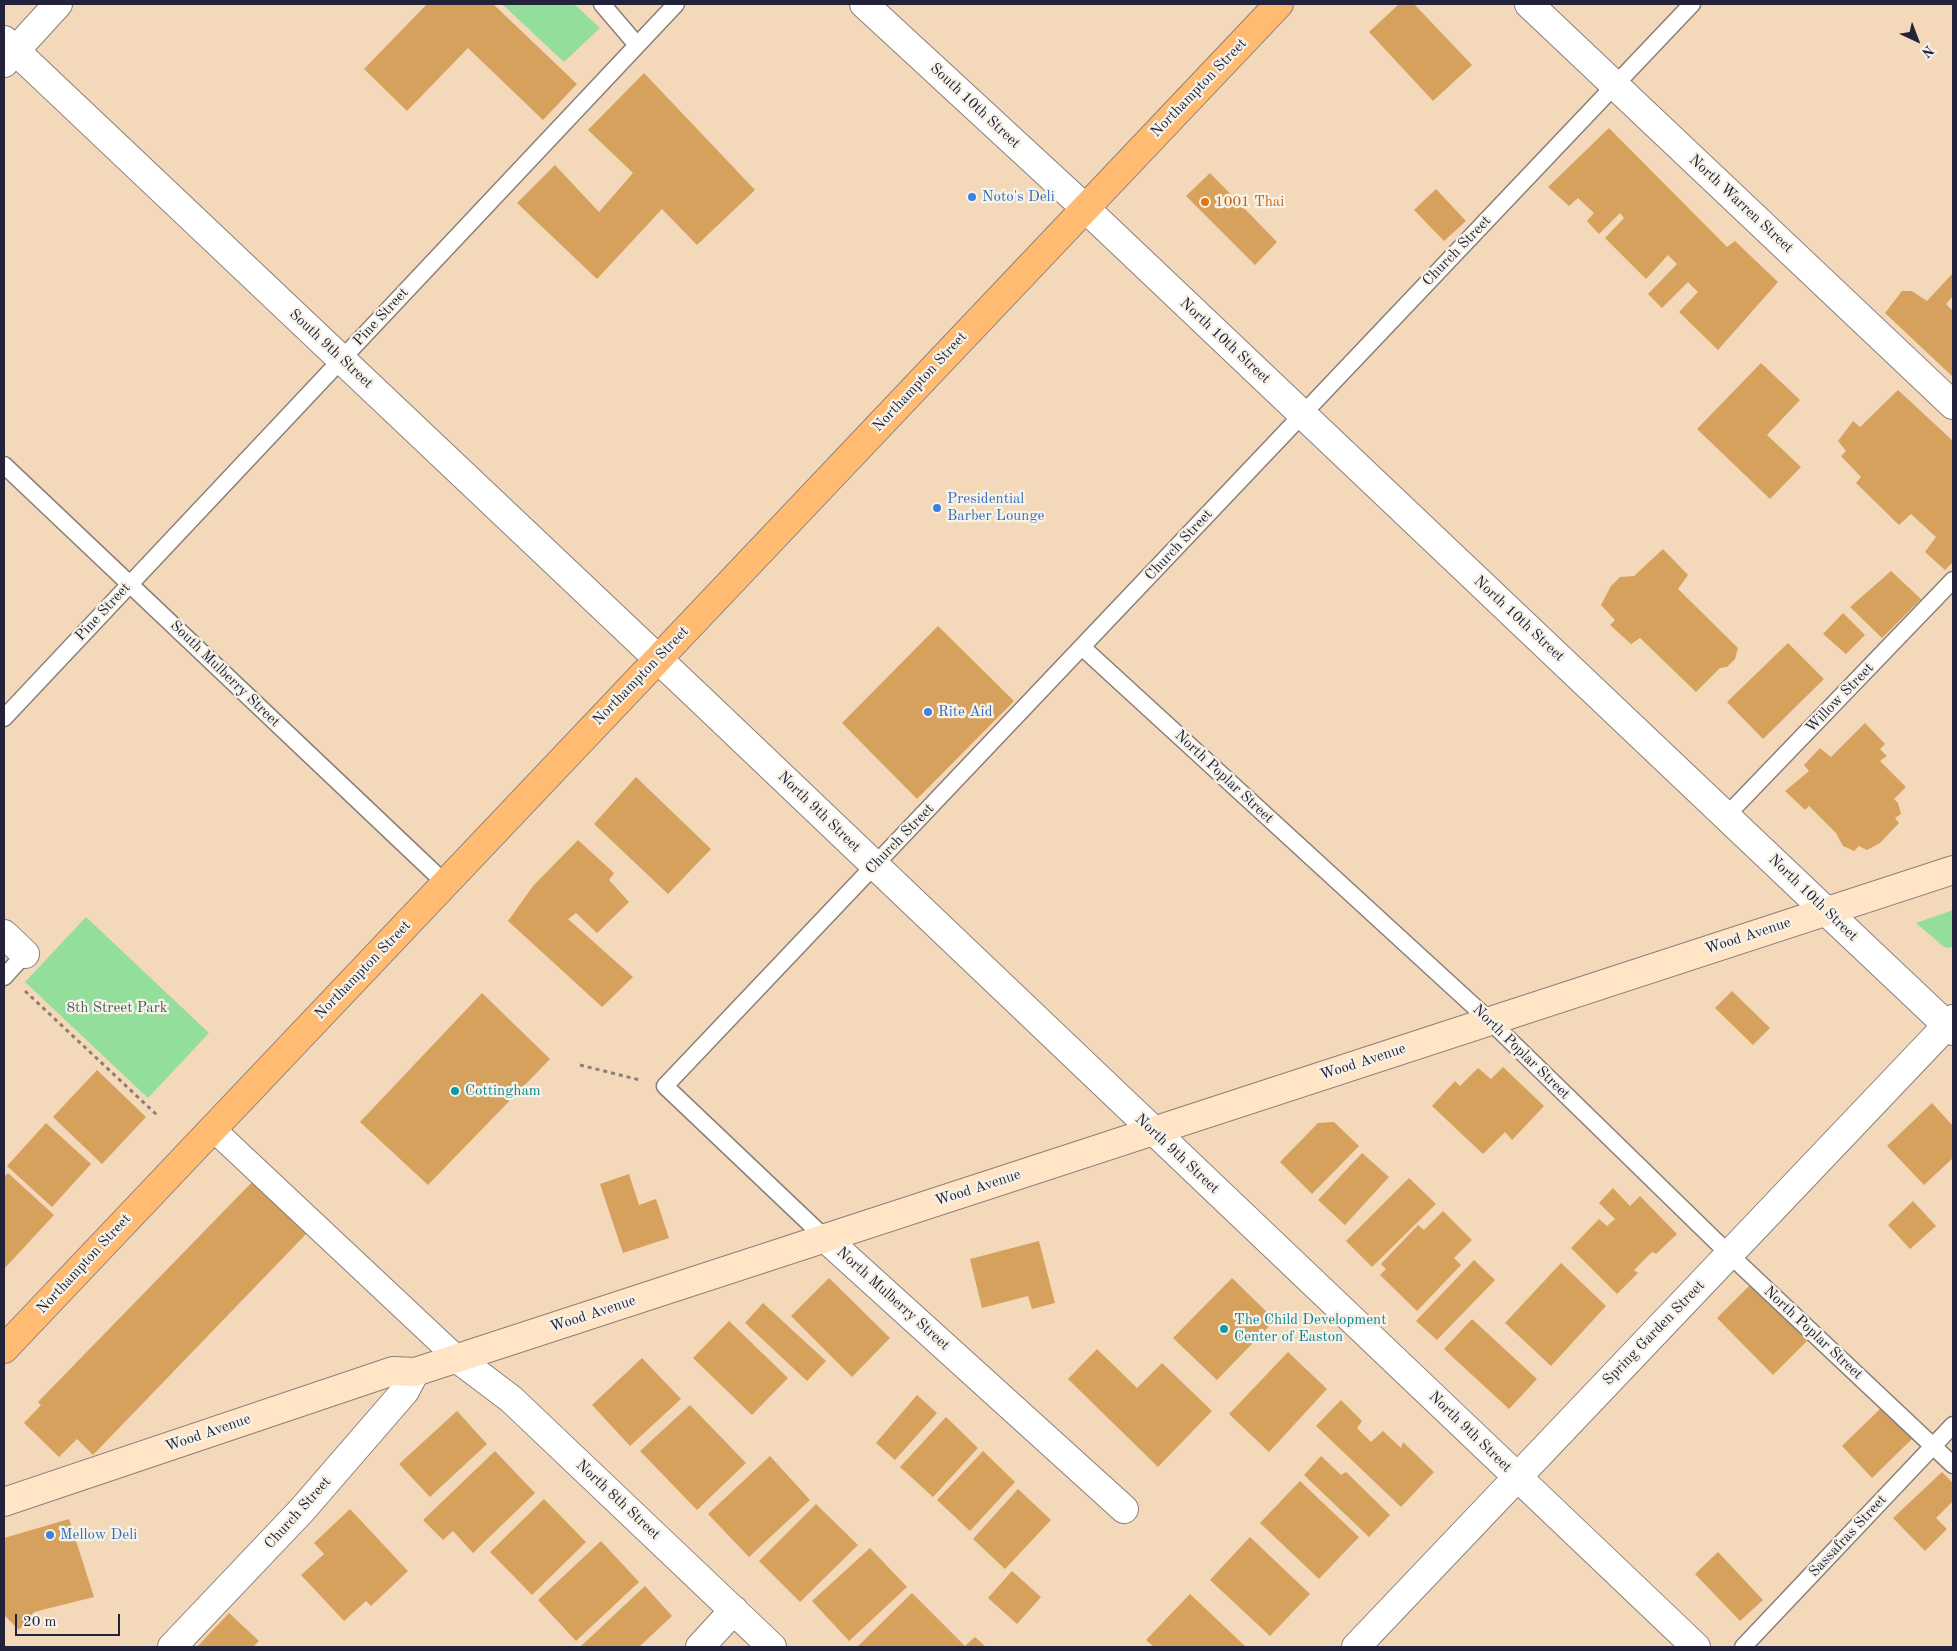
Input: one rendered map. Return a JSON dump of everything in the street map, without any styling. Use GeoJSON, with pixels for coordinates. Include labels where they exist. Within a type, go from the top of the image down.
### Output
{"type":"FeatureCollection","features":[{"type":"Feature","properties":{"kind":"main road","name":"Northampton Street"},"geometry":{"type":"LineString","coordinates":[[4,1349],[1279,4]]}},
{"type":"Feature","properties":{"kind":"main road","name":"Wood Avenue"},"geometry":{"type":"LineString","coordinates":[[4,1502],[393,1371],[415,1372],[1953,870]]}},
{"type":"Feature","properties":{"kind":"street"},"geometry":{"type":"LineString","coordinates":[[8,51],[58,4]]}},
{"type":"Feature","properties":{"kind":"street","name":"South 10th Street"},"geometry":{"type":"LineString","coordinates":[[864,4],[1085,208]]}},
{"type":"Feature","properties":{"kind":"street","name":"North Warren Street"},"geometry":{"type":"LineString","coordinates":[[1529,4],[1953,405]]}},
{"type":"Feature","properties":{"kind":"street","name":"South 9th Street"},"geometry":{"type":"LineString","coordinates":[[8,51],[341,359],[658,659]]}},
{"type":"Feature","properties":{"kind":"street","name":"North 10th Street"},"geometry":{"type":"LineString","coordinates":[[1085,208],[1826,911],[1951,1025]]}},
{"type":"Feature","properties":{"kind":"street","name":"North 9th Street"},"geometry":{"type":"LineString","coordinates":[[658,659],[1696,1647]]}},
{"type":"Feature","properties":{"kind":"street"},"geometry":{"type":"LineString","coordinates":[[4,934],[25,954]]}},
{"type":"Feature","properties":{"kind":"street","name":"Spring Garden Street"},"geometry":{"type":"LineString","coordinates":[[1356,1647],[1729,1254],[1951,1025]]}},
{"type":"Feature","properties":{"kind":"street"},"geometry":{"type":"LineString","coordinates":[[213,1129],[458,1359]]}},
{"type":"Feature","properties":{"kind":"street","name":"North Mulberry Street"},"geometry":{"type":"LineString","coordinates":[[826,1238],[1124,1509]]}},
{"type":"Feature","properties":{"kind":"street","name":"North 8th Street"},"geometry":{"type":"LineString","coordinates":[[458,1359],[511,1399],[772,1647]]}},
{"type":"Feature","properties":{"kind":"street","name":"Church Street"},"geometry":{"type":"LineString","coordinates":[[172,1647],[302,1510],[405,1391],[415,1372]]}},
{"type":"Feature","properties":{"kind":"street"},"geometry":{"type":"LineString","coordinates":[[700,1647],[734,1610]]}},
{"type":"Feature","properties":{"kind":"lane"},"geometry":{"type":"LineString","coordinates":[[602,4],[637,45]]}},
{"type":"Feature","properties":{"kind":"lane","name":"Pine Street"},"geometry":{"type":"LineString","coordinates":[[4,718],[676,4]]}},
{"type":"Feature","properties":{"kind":"lane","name":"Church Street"},"geometry":{"type":"LineString","coordinates":[[664,1086],[1692,4]]}},
{"type":"Feature","properties":{"kind":"lane","name":"South Mulberry Street"},"geometry":{"type":"LineString","coordinates":[[4,465],[445,883]]}},
{"type":"Feature","properties":{"kind":"lane","name":"Willow Street"},"geometry":{"type":"LineString","coordinates":[[1726,816],[1953,580]]}},
{"type":"Feature","properties":{"kind":"lane","name":"North Poplar Street"},"geometry":{"type":"LineString","coordinates":[[1082,647],[1489,1020],[1729,1254],[1953,1465]]}},
{"type":"Feature","properties":{"kind":"lane"},"geometry":{"type":"LineString","coordinates":[[5,975],[25,954]]}},
{"type":"Feature","properties":{"kind":"lane","name":"North Mulberry Street"},"geometry":{"type":"LineString","coordinates":[[664,1086],[826,1238]]}},
{"type":"Feature","properties":{"kind":"lane","name":"Sassafras Street"},"geometry":{"type":"LineString","coordinates":[[1743,1647],[1953,1424]]}},
{"type":"Feature","properties":{"kind":"path"},"geometry":{"type":"LineString","coordinates":[[5,975],[158,1115]]}},
{"type":"Feature","properties":{"kind":"path"},"geometry":{"type":"LineString","coordinates":[[580,1065],[664,1086]]}},
{"type":"Feature","properties":{"kind":"green space"},"geometry":{"type":"Polygon","coordinates":[[[502,4],[574,4],[600,28],[564,62],[502,4]]]}},
{"type":"Feature","properties":{"kind":"green space"},"geometry":{"type":"Polygon","coordinates":[[[1953,910],[1953,946],[1949,948],[1944,947],[1916,923],[1953,910]]]}},
{"type":"Feature","properties":{"kind":"green space","name":"8th Street Park"},"geometry":{"type":"Polygon","coordinates":[[[86,917],[209,1033],[148,1098],[25,982],[86,917]]]}},
{"type":"Feature","properties":{"kind":"building"},"geometry":{"type":"Polygon","coordinates":[[[427,4],[493,4],[577,84],[543,120],[468,48],[407,111],[364,69],[427,4]]]}},
{"type":"Feature","properties":{"kind":"building"},"geometry":{"type":"Polygon","coordinates":[[[1399,4],[1414,4],[1472,65],[1433,101],[1369,32],[1399,4]]]}},
{"type":"Feature","properties":{"kind":"building"},"geometry":{"type":"Polygon","coordinates":[[[644,73],[755,190],[697,245],[662,209],[597,279],[517,203],[555,165],[599,212],[633,173],[588,130],[644,73]]]}},
{"type":"Feature","properties":{"kind":"building"},"geometry":{"type":"Polygon","coordinates":[[[1609,128],[1727,247],[1735,241],[1778,282],[1718,350],[1679,312],[1698,292],[1688,282],[1662,308],[1648,294],[1677,264],[1668,255],[1646,279],[1605,238],[1624,218],[1620,213],[1599,234],[1587,221],[1594,213],[1578,198],[1569,206],[1548,187],[1609,128]]]}},
{"type":"Feature","properties":{"kind":"building"},"geometry":{"type":"Polygon","coordinates":[[[1210,173],[1277,242],[1255,265],[1186,196],[1210,173]]]}},
{"type":"Feature","properties":{"kind":"building"},"geometry":{"type":"Polygon","coordinates":[[[1436,189],[1466,221],[1444,241],[1414,210],[1436,189]]]}},
{"type":"Feature","properties":{"kind":"building"},"geometry":{"type":"Polygon","coordinates":[[[1953,273],[1953,296],[1946,304],[1953,311],[1953,377],[1885,313],[1902,291],[1912,291],[1927,301],[1953,273]]]}},
{"type":"Feature","properties":{"kind":"building"},"geometry":{"type":"Polygon","coordinates":[[[1761,363],[1800,400],[1767,435],[1801,467],[1770,499],[1697,429],[1761,363]]]}},
{"type":"Feature","properties":{"kind":"building"},"geometry":{"type":"Polygon","coordinates":[[[1898,390],[1953,441],[1953,562],[1945,570],[1925,552],[1936,537],[1911,514],[1899,525],[1856,483],[1861,477],[1841,456],[1846,451],[1838,441],[1853,421],[1860,427],[1898,390]]]}},
{"type":"Feature","properties":{"kind":"building"},"geometry":{"type":"Polygon","coordinates":[[[1663,549],[1688,575],[1678,589],[1738,648],[1735,659],[1727,667],[1720,668],[1696,692],[1640,638],[1631,644],[1610,625],[1615,620],[1601,605],[1611,586],[1620,577],[1634,576],[1663,549]]]}},
{"type":"Feature","properties":{"kind":"building"},"geometry":{"type":"Polygon","coordinates":[[[1891,571],[1921,599],[1882,638],[1850,607],[1891,571]]]}},
{"type":"Feature","properties":{"kind":"building"},"geometry":{"type":"Polygon","coordinates":[[[1843,613],[1865,635],[1846,654],[1823,634],[1843,613]]]}},
{"type":"Feature","properties":{"kind":"building","name":"Rite Aid"},"geometry":{"type":"Polygon","coordinates":[[[938,626],[1014,701],[917,799],[842,723],[938,626]]]}},
{"type":"Feature","properties":{"kind":"building"},"geometry":{"type":"Polygon","coordinates":[[[1788,643],[1824,679],[1763,739],[1727,702],[1788,643]]]}},
{"type":"Feature","properties":{"kind":"building"},"geometry":{"type":"Polygon","coordinates":[[[1865,723],[1885,744],[1880,749],[1887,756],[1880,761],[1906,787],[1894,799],[1898,803],[1901,814],[1895,818],[1899,823],[1880,843],[1867,850],[1859,846],[1854,851],[1843,846],[1836,833],[1809,806],[1805,810],[1785,791],[1809,771],[1804,765],[1820,748],[1831,757],[1865,723]]]}},
{"type":"Feature","properties":{"kind":"building"},"geometry":{"type":"Polygon","coordinates":[[[636,777],[711,849],[668,894],[594,824],[636,777]]]}},
{"type":"Feature","properties":{"kind":"building"},"geometry":{"type":"Polygon","coordinates":[[[578,840],[614,873],[609,880],[629,902],[597,933],[576,913],[568,919],[633,977],[602,1007],[508,921],[533,886],[578,840]]]}},
{"type":"Feature","properties":{"kind":"building"},"geometry":{"type":"Polygon","coordinates":[[[1732,991],[1770,1028],[1753,1045],[1715,1008],[1732,991]]]}},
{"type":"Feature","properties":{"kind":"building","name":"Cottingham"},"geometry":{"type":"Polygon","coordinates":[[[482,993],[550,1059],[428,1185],[360,1122],[482,993]]]}},
{"type":"Feature","properties":{"kind":"building"},"geometry":{"type":"Polygon","coordinates":[[[1503,1067],[1544,1106],[1512,1140],[1505,1132],[1483,1154],[1432,1106],[1455,1081],[1460,1086],[1478,1068],[1491,1079],[1503,1067]]]}},
{"type":"Feature","properties":{"kind":"building"},"geometry":{"type":"Polygon","coordinates":[[[97,1070],[146,1117],[102,1164],[53,1117],[97,1070]]]}},
{"type":"Feature","properties":{"kind":"building"},"geometry":{"type":"Polygon","coordinates":[[[1932,1103],[1953,1126],[1953,1158],[1924,1185],[1887,1146],[1932,1103]]]}},
{"type":"Feature","properties":{"kind":"building"},"geometry":{"type":"Polygon","coordinates":[[[1334,1122],[1359,1146],[1312,1194],[1280,1162],[1318,1123],[1334,1122]]]}},
{"type":"Feature","properties":{"kind":"building"},"geometry":{"type":"Polygon","coordinates":[[[46,1123],[91,1164],[52,1207],[7,1166],[46,1123]]]}},
{"type":"Feature","properties":{"kind":"building"},"geometry":{"type":"Polygon","coordinates":[[[1362,1153],[1389,1177],[1345,1225],[1318,1200],[1362,1153]]]}},
{"type":"Feature","properties":{"kind":"building"},"geometry":{"type":"Polygon","coordinates":[[[8,1173],[54,1215],[4,1269],[4,1177],[8,1173]]]}},
{"type":"Feature","properties":{"kind":"building"},"geometry":{"type":"Polygon","coordinates":[[[629,1174],[639,1205],[656,1199],[669,1238],[623,1253],[600,1184],[629,1174]]]}},
{"type":"Feature","properties":{"kind":"building"},"geometry":{"type":"Polygon","coordinates":[[[1409,1178],[1436,1204],[1372,1267],[1346,1241],[1409,1178]]]}},
{"type":"Feature","properties":{"kind":"building"},"geometry":{"type":"Polygon","coordinates":[[[255,1179],[309,1231],[93,1455],[77,1439],[59,1457],[24,1423],[41,1405],[38,1402],[255,1179]]]}},
{"type":"Feature","properties":{"kind":"building"},"geometry":{"type":"Polygon","coordinates":[[[1613,1188],[1630,1206],[1640,1196],[1677,1234],[1656,1254],[1652,1252],[1634,1270],[1638,1273],[1617,1294],[1571,1248],[1599,1219],[1607,1226],[1615,1219],[1599,1203],[1613,1188]]]}},
{"type":"Feature","properties":{"kind":"building"},"geometry":{"type":"Polygon","coordinates":[[[1913,1201],[1936,1226],[1910,1249],[1888,1225],[1913,1201]]]}},
{"type":"Feature","properties":{"kind":"building"},"geometry":{"type":"Polygon","coordinates":[[[1443,1211],[1472,1240],[1454,1258],[1461,1265],[1417,1311],[1380,1275],[1386,1269],[1381,1264],[1418,1225],[1424,1230],[1443,1211]]]}},
{"type":"Feature","properties":{"kind":"building"},"geometry":{"type":"Polygon","coordinates":[[[1039,1241],[1055,1303],[1032,1309],[1028,1296],[982,1308],[970,1259],[1039,1241]]]}},
{"type":"Feature","properties":{"kind":"building"},"geometry":{"type":"Polygon","coordinates":[[[1474,1260],[1495,1280],[1437,1340],[1416,1321],[1474,1260]]]}},
{"type":"Feature","properties":{"kind":"building"},"geometry":{"type":"Polygon","coordinates":[[[1561,1263],[1606,1306],[1551,1366],[1505,1323],[1561,1263]]]}},
{"type":"Feature","properties":{"kind":"building"},"geometry":{"type":"Polygon","coordinates":[[[829,1278],[890,1338],[852,1377],[791,1316],[829,1278]]]}},
{"type":"Feature","properties":{"kind":"building","name":"The Child Development Center of Easton"},"geometry":{"type":"Polygon","coordinates":[[[1232,1278],[1275,1320],[1217,1380],[1173,1338],[1232,1278]]]}},
{"type":"Feature","properties":{"kind":"building"},"geometry":{"type":"Polygon","coordinates":[[[1753,1282],[1809,1339],[1773,1375],[1717,1318],[1753,1282]]]}},
{"type":"Feature","properties":{"kind":"building"},"geometry":{"type":"Polygon","coordinates":[[[763,1303],[826,1361],[807,1381],[745,1323],[763,1303]]]}},
{"type":"Feature","properties":{"kind":"building"},"geometry":{"type":"Polygon","coordinates":[[[1472,1319],[1537,1379],[1509,1409],[1444,1349],[1472,1319]]]}},
{"type":"Feature","properties":{"kind":"building"},"geometry":{"type":"Polygon","coordinates":[[[729,1321],[788,1378],[752,1415],[693,1358],[729,1321]]]}},
{"type":"Feature","properties":{"kind":"building"},"geometry":{"type":"Polygon","coordinates":[[[1097,1349],[1137,1388],[1162,1363],[1212,1411],[1158,1467],[1068,1379],[1097,1349]]]}},
{"type":"Feature","properties":{"kind":"building"},"geometry":{"type":"Polygon","coordinates":[[[1288,1352],[1327,1389],[1269,1452],[1229,1414],[1288,1352]]]}},
{"type":"Feature","properties":{"kind":"building"},"geometry":{"type":"Polygon","coordinates":[[[642,1358],[681,1399],[630,1446],[592,1405],[642,1358]]]}},
{"type":"Feature","properties":{"kind":"building"},"geometry":{"type":"Polygon","coordinates":[[[917,1395],[937,1413],[895,1460],[876,1443],[917,1395]]]}},
{"type":"Feature","properties":{"kind":"building"},"geometry":{"type":"Polygon","coordinates":[[[1341,1400],[1362,1421],[1357,1428],[1371,1442],[1383,1431],[1401,1448],[1403,1442],[1434,1472],[1401,1507],[1316,1426],[1341,1400]]]}},
{"type":"Feature","properties":{"kind":"building"},"geometry":{"type":"Polygon","coordinates":[[[690,1405],[746,1463],[697,1510],[640,1451],[690,1405]]]}},
{"type":"Feature","properties":{"kind":"building"},"geometry":{"type":"Polygon","coordinates":[[[1881,1408],[1912,1439],[1872,1478],[1842,1446],[1881,1408]]]}},
{"type":"Feature","properties":{"kind":"building"},"geometry":{"type":"Polygon","coordinates":[[[457,1411],[487,1444],[430,1497],[399,1464],[457,1411]]]}},
{"type":"Feature","properties":{"kind":"building"},"geometry":{"type":"Polygon","coordinates":[[[946,1417],[978,1448],[933,1497],[900,1467],[946,1417]]]}},
{"type":"Feature","properties":{"kind":"building"},"geometry":{"type":"Polygon","coordinates":[[[495,1451],[535,1493],[473,1553],[453,1531],[443,1540],[423,1520],[495,1451]]]}},
{"type":"Feature","properties":{"kind":"building"},"geometry":{"type":"Polygon","coordinates":[[[983,1451],[1015,1482],[970,1531],[937,1500],[983,1451]]]}},
{"type":"Feature","properties":{"kind":"building"},"geometry":{"type":"Polygon","coordinates":[[[770,1456],[810,1500],[749,1557],[708,1514],[770,1456]]]}},
{"type":"Feature","properties":{"kind":"building"},"geometry":{"type":"Polygon","coordinates":[[[1321,1456],[1341,1475],[1346,1472],[1390,1515],[1369,1537],[1304,1475],[1321,1456]]]}},
{"type":"Feature","properties":{"kind":"building"},"geometry":{"type":"Polygon","coordinates":[[[1942,1472],[1953,1483],[1953,1501],[1936,1518],[1947,1529],[1925,1551],[1893,1518],[1942,1472]]]}},
{"type":"Feature","properties":{"kind":"building"},"geometry":{"type":"Polygon","coordinates":[[[1300,1481],[1359,1537],[1319,1579],[1260,1523],[1300,1481]]]}},
{"type":"Feature","properties":{"kind":"building"},"geometry":{"type":"Polygon","coordinates":[[[1018,1489],[1051,1520],[1005,1569],[973,1539],[1018,1489]]]}},
{"type":"Feature","properties":{"kind":"building"},"geometry":{"type":"Polygon","coordinates":[[[544,1499],[586,1542],[532,1595],[490,1552],[544,1499]]]}},
{"type":"Feature","properties":{"kind":"building"},"geometry":{"type":"Polygon","coordinates":[[[816,1504],[858,1545],[800,1602],[759,1561],[816,1504]]]}},
{"type":"Feature","properties":{"kind":"building"},"geometry":{"type":"Polygon","coordinates":[[[350,1509],[408,1571],[371,1606],[366,1601],[344,1621],[301,1575],[324,1554],[314,1543],[350,1509]]]}},
{"type":"Feature","properties":{"kind":"building"},"geometry":{"type":"Polygon","coordinates":[[[69,1519],[94,1597],[34,1612],[19,1630],[4,1615],[4,1538],[69,1519]]]}},
{"type":"Feature","properties":{"kind":"building"},"geometry":{"type":"Polygon","coordinates":[[[1250,1537],[1310,1594],[1270,1636],[1210,1580],[1250,1537]]]}},
{"type":"Feature","properties":{"kind":"building"},"geometry":{"type":"Polygon","coordinates":[[[601,1541],[639,1582],[576,1641],[538,1600],[601,1541]]]}},
{"type":"Feature","properties":{"kind":"building"},"geometry":{"type":"Polygon","coordinates":[[[870,1548],[907,1587],[849,1641],[812,1601],[870,1548]]]}},
{"type":"Feature","properties":{"kind":"building"},"geometry":{"type":"Polygon","coordinates":[[[1718,1552],[1763,1600],[1740,1621],[1695,1574],[1718,1552]]]}},
{"type":"Feature","properties":{"kind":"building"},"geometry":{"type":"Polygon","coordinates":[[[1012,1571],[1041,1597],[1017,1624],[988,1598],[1012,1571]]]}},
{"type":"Feature","properties":{"kind":"building"},"geometry":{"type":"Polygon","coordinates":[[[645,1586],[672,1616],[639,1647],[580,1647],[645,1586]]]}},
{"type":"Feature","properties":{"kind":"building"},"geometry":{"type":"Polygon","coordinates":[[[912,1593],[965,1646],[975,1637],[986,1647],[857,1647],[912,1593]]]}},
{"type":"Feature","properties":{"kind":"building"},"geometry":{"type":"Polygon","coordinates":[[[1190,1594],[1246,1647],[1154,1647],[1146,1640],[1190,1594]]]}},
{"type":"Feature","properties":{"kind":"building"},"geometry":{"type":"Polygon","coordinates":[[[229,1613],[259,1641],[253,1647],[197,1647],[229,1613]]]}},
{"type":"Feature","properties":{"kind":"place","name":"Noto's Deli"},"geometry":{"type":"Point","coordinates":[972,197]}},
{"type":"Feature","properties":{"kind":"place","name":"1001 Thai"},"geometry":{"type":"Point","coordinates":[1205,202]}},
{"type":"Feature","properties":{"kind":"place","name":"Presidential Barber Lounge"},"geometry":{"type":"Point","coordinates":[937,508]}},
{"type":"Feature","properties":{"kind":"place","name":"Rite Aid"},"geometry":{"type":"Point","coordinates":[928,712]}},
{"type":"Feature","properties":{"kind":"place","name":"Cottingham"},"geometry":{"type":"Point","coordinates":[455,1091]}},
{"type":"Feature","properties":{"kind":"place","name":"The Child Development Center of Easton"},"geometry":{"type":"Point","coordinates":[1224,1329]}},
{"type":"Feature","properties":{"kind":"place","name":"Mellow Deli"},"geometry":{"type":"Point","coordinates":[50,1535]}}]}
